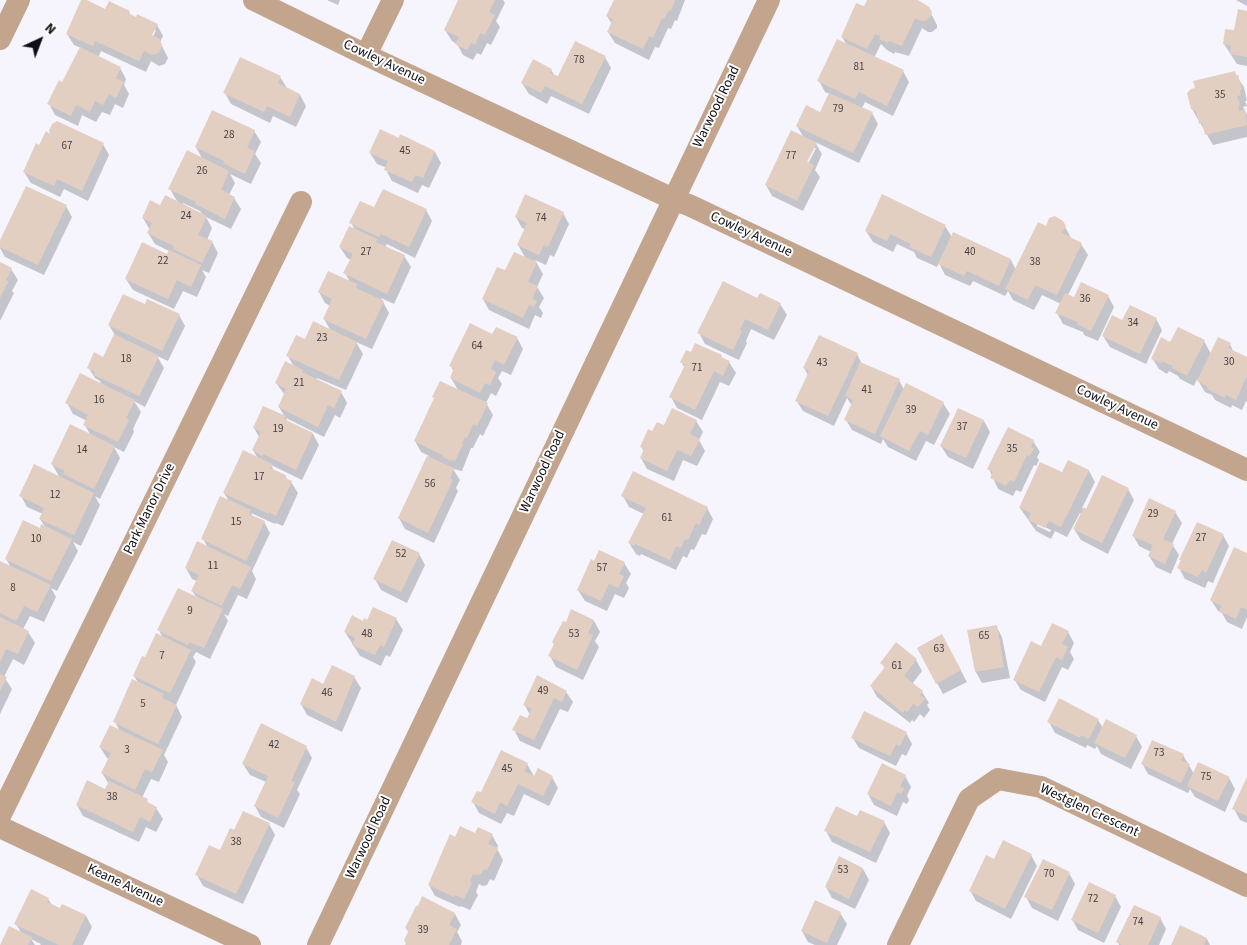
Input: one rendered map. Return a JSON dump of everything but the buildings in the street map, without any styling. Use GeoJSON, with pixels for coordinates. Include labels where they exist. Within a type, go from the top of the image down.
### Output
{"type":"FeatureCollection","features":[{"type":"Feature","properties":{"kind":"street"},"geometry":{"type":"LineString","coordinates":[[0,39],[19,0]]}},
{"type":"Feature","properties":{"kind":"street","name":"Cowley Avenue"},"geometry":{"type":"LineString","coordinates":[[254,0],[366,55],[691,206],[1247,470]]}},
{"type":"Feature","properties":{"kind":"street"},"geometry":{"type":"LineString","coordinates":[[366,55],[393,0]]}},
{"type":"Feature","properties":{"kind":"street","name":"Warwood Road"},"geometry":{"type":"LineString","coordinates":[[318,945],[769,0]]}},
{"type":"Feature","properties":{"kind":"street","name":"Park Manor Drive"},"geometry":{"type":"LineString","coordinates":[[0,816],[300,202]]}},
{"type":"Feature","properties":{"kind":"street","name":"Westglen Crescent"},"geometry":{"type":"LineString","coordinates":[[898,945],[969,799],[998,779],[1041,787],[1247,886]]}},
{"type":"Feature","properties":{"kind":"street","name":"Keane Avenue"},"geometry":{"type":"LineString","coordinates":[[0,827],[250,945]]}}]}
